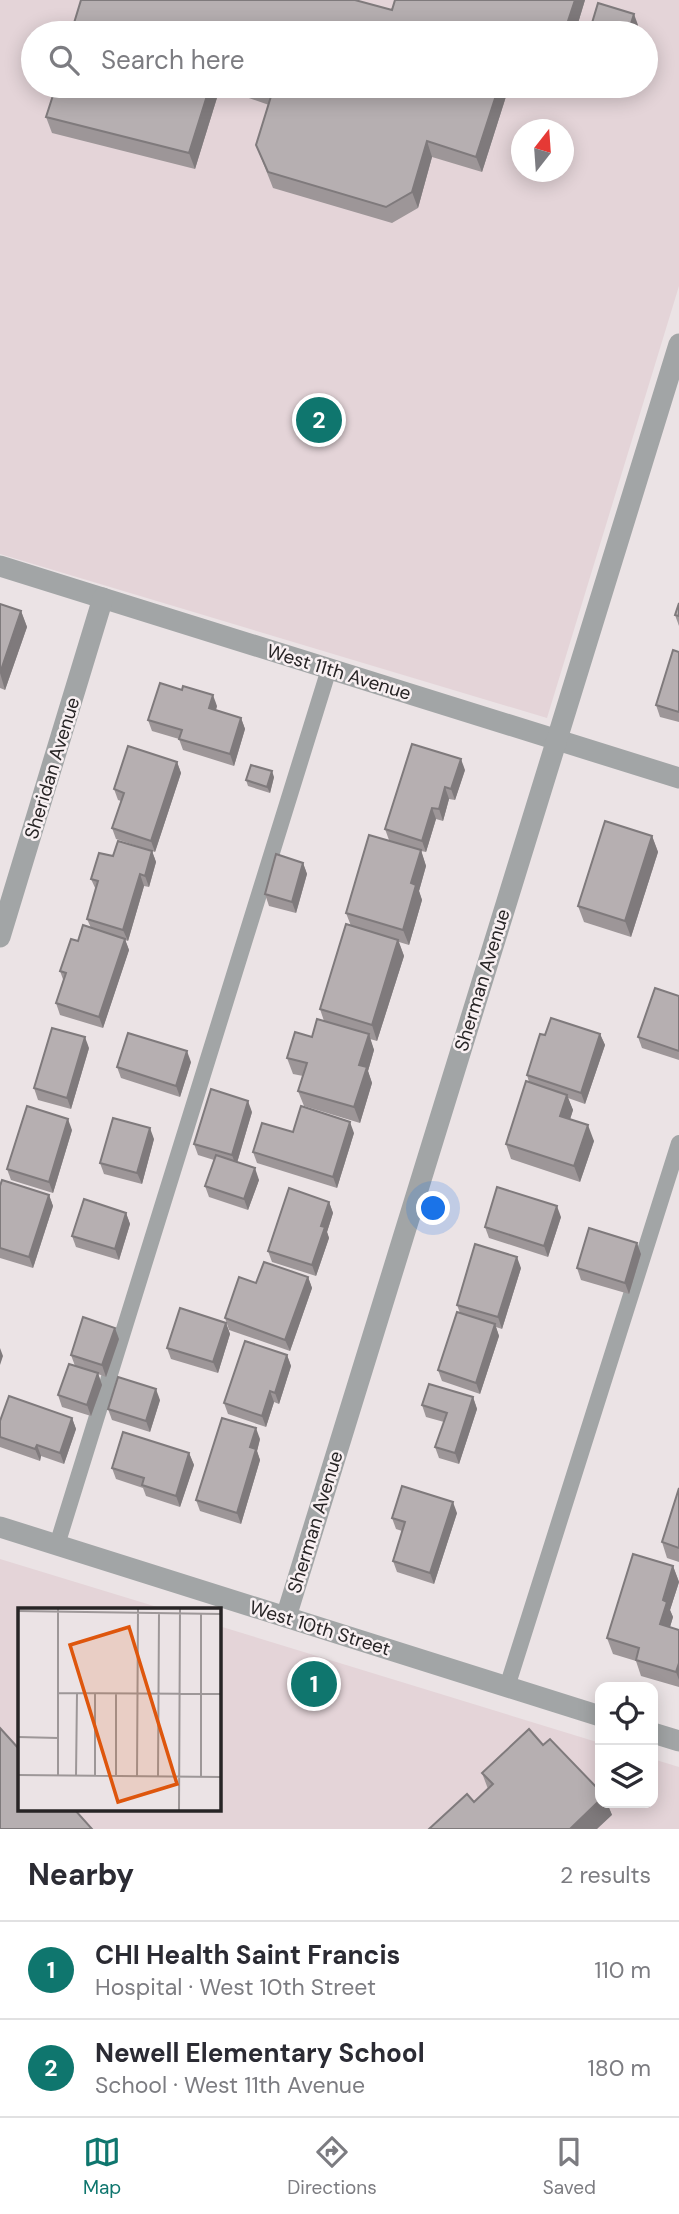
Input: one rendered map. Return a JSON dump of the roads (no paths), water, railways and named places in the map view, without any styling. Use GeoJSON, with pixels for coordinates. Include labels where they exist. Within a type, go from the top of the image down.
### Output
{"type":"FeatureCollection","features":[{"type":"Feature","properties":{"kind":"street","name":"Sherman Avenue"},"geometry":{"type":"LineString","coordinates":[[286,1617],[679,344]]}},
{"type":"Feature","properties":{"kind":"street","name":"West 11th Avenue"},"geometry":{"type":"LineString","coordinates":[[0,566],[679,778]]}},
{"type":"Feature","properties":{"kind":"street","name":"Sheridan Avenue"},"geometry":{"type":"LineString","coordinates":[[0,937],[103,598]]}},
{"type":"Feature","properties":{"kind":"street","name":"West 10th Street"},"geometry":{"type":"LineString","coordinates":[[0,1527],[595,1714]]}},
{"type":"Feature","properties":{"kind":"street"},"geometry":{"type":"LineString","coordinates":[[658,1735],[679,1741]]}},
{"type":"Feature","properties":{"kind":"lane"},"geometry":{"type":"LineString","coordinates":[[57,1545],[329,669]]}},
{"type":"Feature","properties":{"kind":"lane"},"geometry":{"type":"LineString","coordinates":[[507,1687],[679,1143]]}},
{"type":"Feature","properties":{"kind":"place","name":"Newell Elementary School"},"geometry":{"type":"Point","coordinates":[319,420]}},
{"type":"Feature","properties":{"kind":"place","name":"CHI Health Saint Francis"},"geometry":{"type":"Point","coordinates":[314,1684]}}]}
